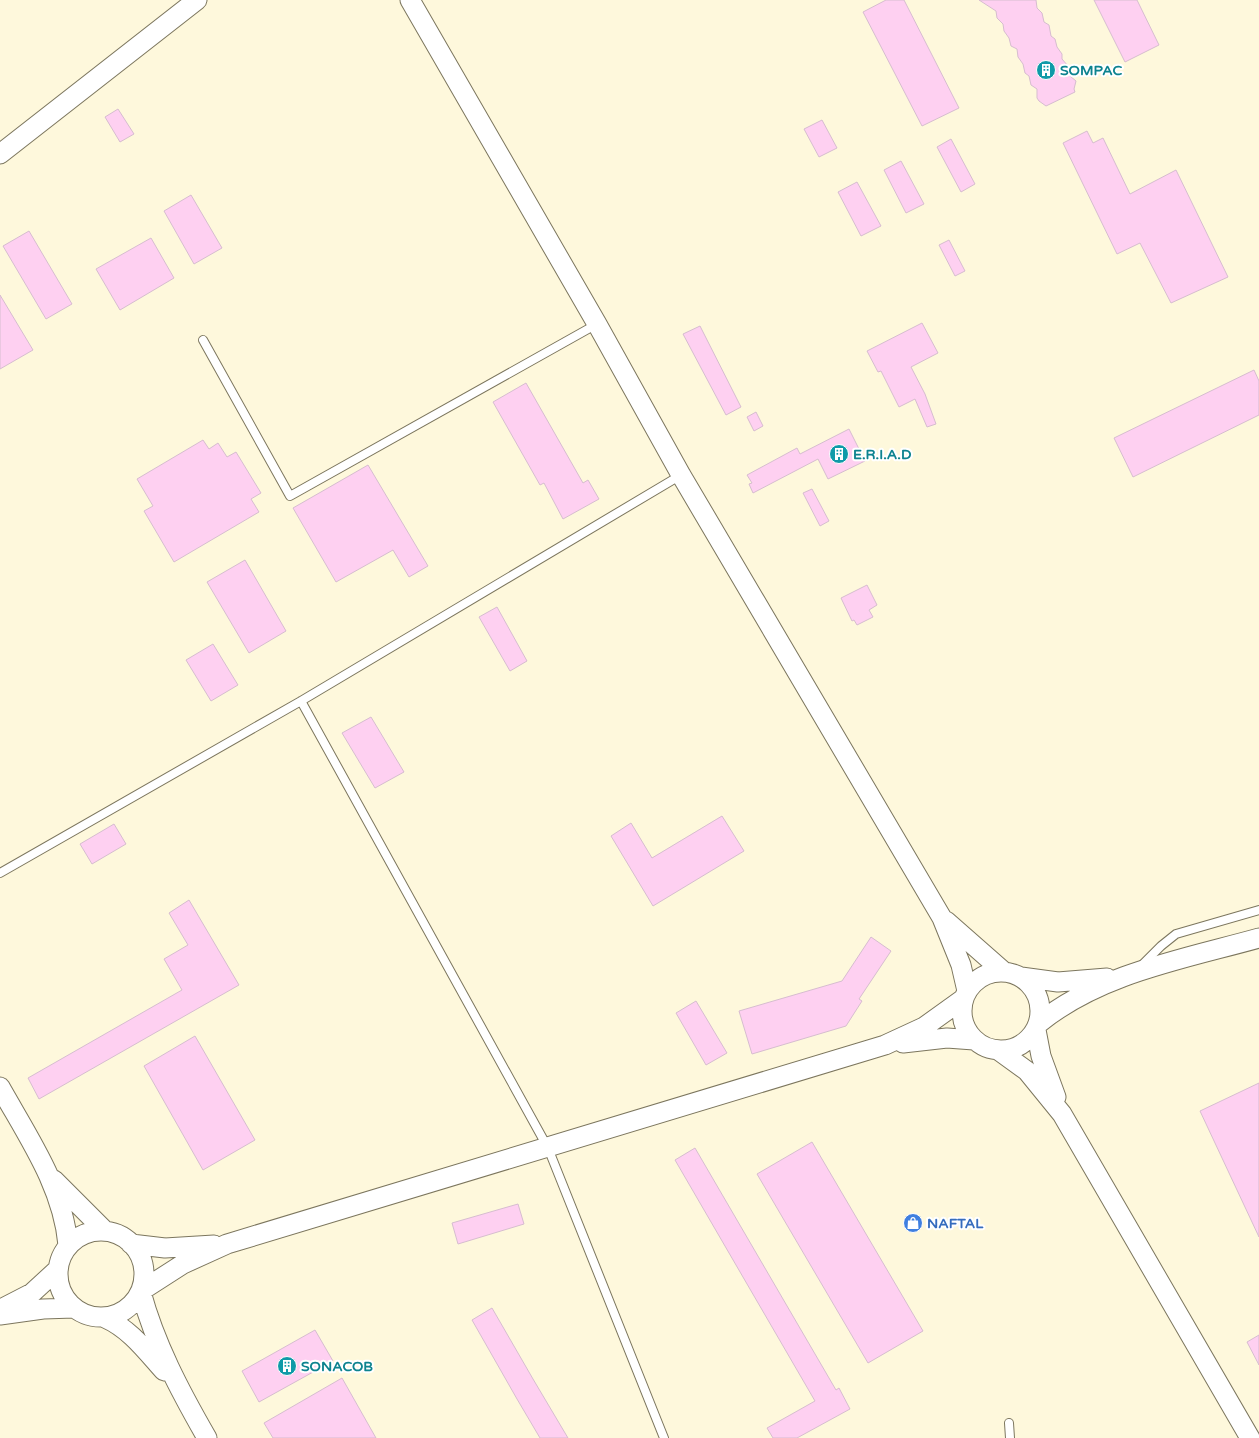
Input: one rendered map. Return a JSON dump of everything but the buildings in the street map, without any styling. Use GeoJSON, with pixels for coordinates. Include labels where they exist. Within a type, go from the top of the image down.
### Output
{"type":"FeatureCollection","features":[{"type":"Feature","properties":{"kind":"street"},"geometry":{"type":"LineString","coordinates":[[0,154],[197,0]]}},
{"type":"Feature","properties":{"kind":"street"},"geometry":{"type":"LineString","coordinates":[[410,0],[597,324],[681,475],[942,918],[961,965],[965,995],[962,1012],[964,1025],[974,1040],[985,1047],[998,1050],[1007,1050],[1024,1044],[1038,1027],[1069,1002],[1130,974],[1259,938]]}},
{"type":"Feature","properties":{"kind":"street"},"geometry":{"type":"LineString","coordinates":[[942,918],[975,948],[1034,989],[1040,1005],[1038,1027],[1045,1068],[1062,1114]]}},
{"type":"Feature","properties":{"kind":"street"},"geometry":{"type":"LineString","coordinates":[[141,1291],[183,1264],[227,1244],[885,1045],[924,1026],[965,995],[979,978],[995,972],[1058,982],[1130,974]]}},
{"type":"Feature","properties":{"kind":"street"},"geometry":{"type":"LineString","coordinates":[[885,1045],[934,1039],[974,1040]]}},
{"type":"Feature","properties":{"kind":"street"},"geometry":{"type":"LineString","coordinates":[[998,1050],[1026,1071],[1062,1114],[1250,1438]]}},
{"type":"Feature","properties":{"kind":"street"},"geometry":{"type":"LineString","coordinates":[[0,1087],[50,1176],[65,1223],[68,1245]]}},
{"type":"Feature","properties":{"kind":"street"},"geometry":{"type":"LineString","coordinates":[[50,1176],[105,1231]]}},
{"type":"Feature","properties":{"kind":"street"},"geometry":{"type":"LineString","coordinates":[[105,1318],[114,1316],[126,1309],[136,1300],[144,1282],[143,1264],[140,1256],[131,1244],[122,1236],[105,1231],[97,1231],[81,1235],[68,1245],[63,1252],[57,1270],[59,1287],[67,1302],[74,1308],[89,1316],[105,1318],[115,1322],[133,1337],[177,1386]]}},
{"type":"Feature","properties":{"kind":"street"},"geometry":{"type":"LineString","coordinates":[[131,1244],[165,1248],[227,1244]]}},
{"type":"Feature","properties":{"kind":"street"},"geometry":{"type":"LineString","coordinates":[[0,1310],[32,1293],[57,1270]]}},
{"type":"Feature","properties":{"kind":"street"},"geometry":{"type":"LineString","coordinates":[[141,1291],[154,1334],[177,1386],[207,1438]]}},
{"type":"Feature","properties":{"kind":"street"},"geometry":{"type":"LineString","coordinates":[[0,1315],[43,1309],[74,1308]]}},
{"type":"Feature","properties":{"kind":"lane"},"geometry":{"type":"LineString","coordinates":[[203,340],[290,496],[597,324]]}},
{"type":"Feature","properties":{"kind":"lane"},"geometry":{"type":"LineString","coordinates":[[0,873],[301,701],[681,475]]}},
{"type":"Feature","properties":{"kind":"lane"},"geometry":{"type":"LineString","coordinates":[[301,701],[548,1148],[664,1438]]}},
{"type":"Feature","properties":{"kind":"lane"},"geometry":{"type":"LineString","coordinates":[[1130,974],[1176,934],[1259,910]]}},
{"type":"Feature","properties":{"kind":"lane"},"geometry":{"type":"LineString","coordinates":[[1009,1424],[1010,1438]]}},
{"type":"Feature","properties":{"kind":"place","name":"SOMPAC"},"geometry":{"type":"Point","coordinates":[1046,70]}},
{"type":"Feature","properties":{"kind":"place","name":"E.R.I.A.D"},"geometry":{"type":"Point","coordinates":[839,454]}},
{"type":"Feature","properties":{"kind":"place","name":"NAFTAL"},"geometry":{"type":"Point","coordinates":[913,1223]}},
{"type":"Feature","properties":{"kind":"place","name":"SONACOB"},"geometry":{"type":"Point","coordinates":[287,1366]}}]}
